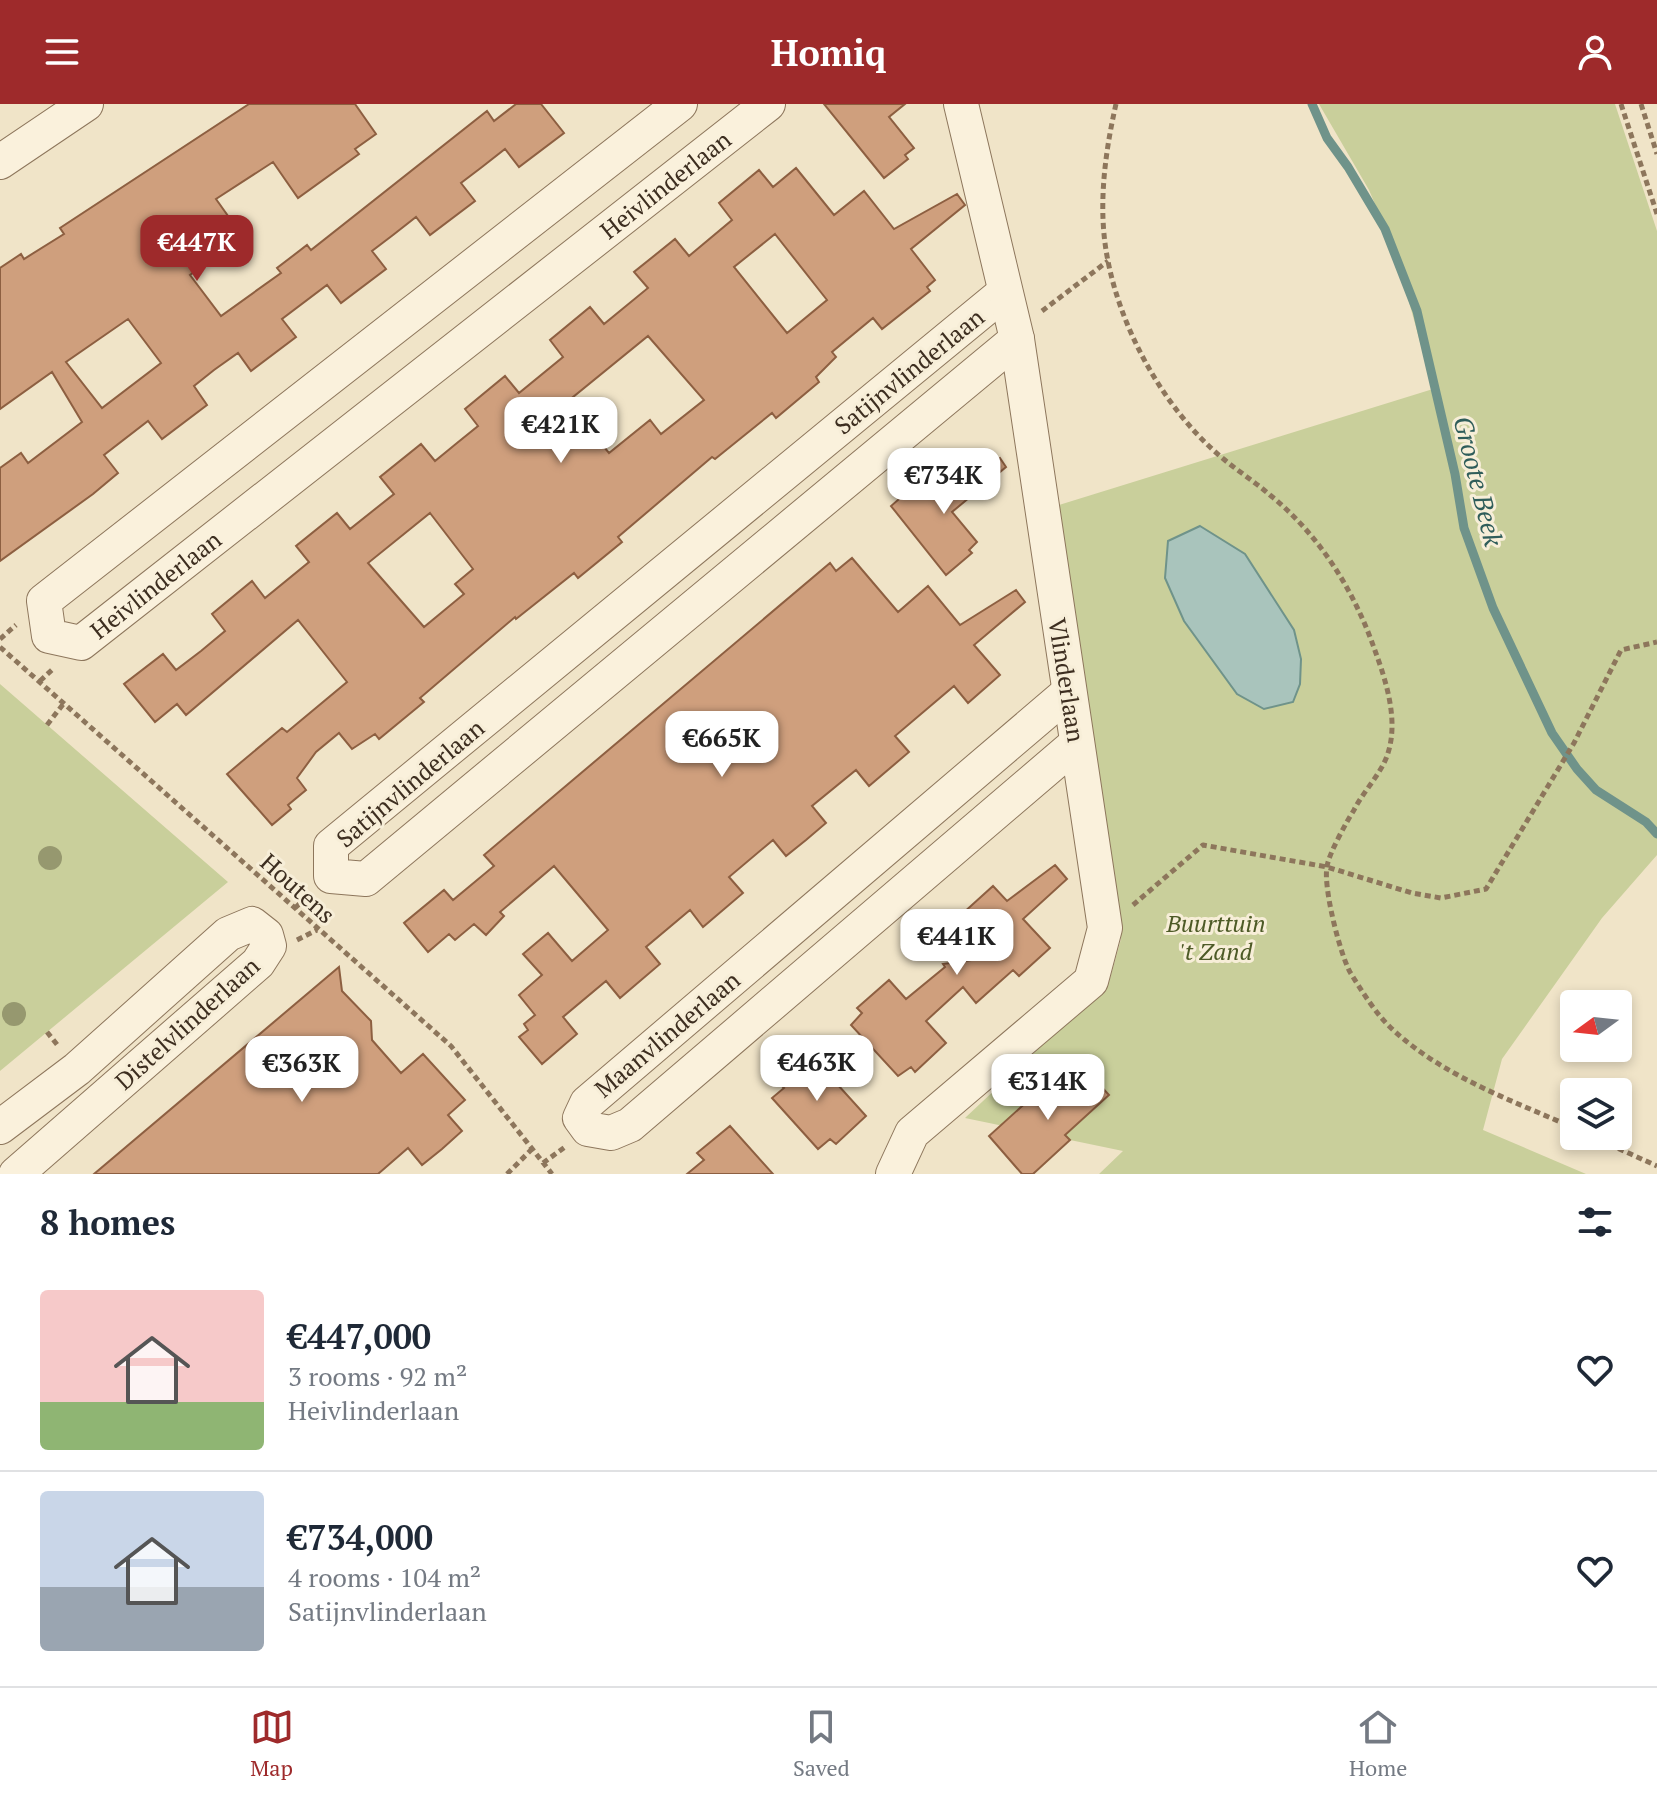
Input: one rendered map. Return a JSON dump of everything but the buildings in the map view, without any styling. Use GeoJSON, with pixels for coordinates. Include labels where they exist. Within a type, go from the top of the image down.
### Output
{"type":"FeatureCollection","features":[{"type":"Feature","properties":{"kind":"street"},"geometry":{"type":"LineString","coordinates":[[0,162],[86,104]]}},
{"type":"Feature","properties":{"kind":"street","name":"Heivlinderlaan"},"geometry":{"type":"LineString","coordinates":[[680,104],[44,601],[49,636],[81,643],[768,104]]}},
{"type":"Feature","properties":{"kind":"street","name":"Vlinderlaan"},"geometry":{"type":"LineString","coordinates":[[893,1174],[912,1133],[1091,981],[1105,928],[1016,335],[961,104]]}},
{"type":"Feature","properties":{"kind":"street","name":"Satijnvlinderlaan"},"geometry":{"type":"LineString","coordinates":[[1005,292],[331,846],[331,876],[366,879],[1016,335]]}},
{"type":"Feature","properties":{"kind":"street","name":"Maanvlinderlaan"},"geometry":{"type":"LineString","coordinates":[[1069,692],[587,1103],[580,1118],[588,1129],[611,1133],[630,1125],[1077,743]]}},
{"type":"Feature","properties":{"kind":"street","name":"Distelvlinderlaan"},"geometry":{"type":"LineString","coordinates":[[0,1127],[77,1069],[228,934],[252,924],[266,935],[269,946],[258,963],[16,1174]]}},
{"type":"Feature","properties":{"kind":"path"},"geometry":{"type":"LineString","coordinates":[[1116,104],[1108,139],[1105,239],[1108,261],[1141,357],[1176,411],[1218,455],[1273,497],[1322,548],[1353,597],[1393,708],[1387,755],[1353,810],[1327,867],[1331,912],[1349,969],[1390,1027],[1445,1069],[1560,1122]]}},
{"type":"Feature","properties":{"kind":"path"},"geometry":{"type":"LineString","coordinates":[[1621,104],[1657,214]]}},
{"type":"Feature","properties":{"kind":"path"},"geometry":{"type":"LineString","coordinates":[[1641,104],[1657,154]]}},
{"type":"Feature","properties":{"kind":"path"},"geometry":{"type":"LineString","coordinates":[[1016,335],[1108,261]]}},
{"type":"Feature","properties":{"kind":"path"},"geometry":{"type":"LineString","coordinates":[[1105,928],[1203,845],[1327,867],[1412,893],[1441,898],[1486,889],[1574,743],[1621,650],[1657,642]]}},
{"type":"Feature","properties":{"kind":"path","name":"Houtens"},"geometry":{"type":"LineString","coordinates":[[0,647],[451,1046],[552,1174]]}},
{"type":"Feature","properties":{"kind":"path"},"geometry":{"type":"LineString","coordinates":[[47,725],[64,703]]}},
{"type":"Feature","properties":{"kind":"path"},"geometry":{"type":"LineString","coordinates":[[507,1174],[532,1149]]}},
{"type":"Feature","properties":{"kind":"path"},"geometry":{"type":"LineString","coordinates":[[1622,1150],[1657,1166]]}},
{"type":"Feature","properties":{"kind":"green space","name":"Buurttuin 't Zand"},"geometry":{"type":"Polygon","coordinates":[[[1319,104],[1615,104],[1657,231],[1657,855],[1602,918],[1502,1059],[1483,1130],[1586,1174],[1099,1174],[1123,1151],[965,1118],[1109,982],[1121,939],[1059,505],[1433,389],[1395,251],[1369,190],[1319,104]]]}},
{"type":"Feature","properties":{"kind":"green space"},"geometry":{"type":"Polygon","coordinates":[[[0,684],[228,882],[0,1071],[0,684]]]}},
{"type":"Feature","properties":{"kind":"water"},"geometry":{"type":"Polygon","coordinates":[[[1200,526],[1245,554],[1294,630],[1301,659],[1300,684],[1293,702],[1264,709],[1237,694],[1184,621],[1165,578],[1168,541],[1200,526]]]}},
{"type":"Feature","properties":{"kind":"waterway","name":"Groote Beek"},"geometry":{"type":"LineString","coordinates":[[1312,104],[1327,138],[1385,229],[1417,311],[1455,474],[1464,528],[1493,608],[1552,733],[1596,790],[1646,822],[1657,834]]}}]}
